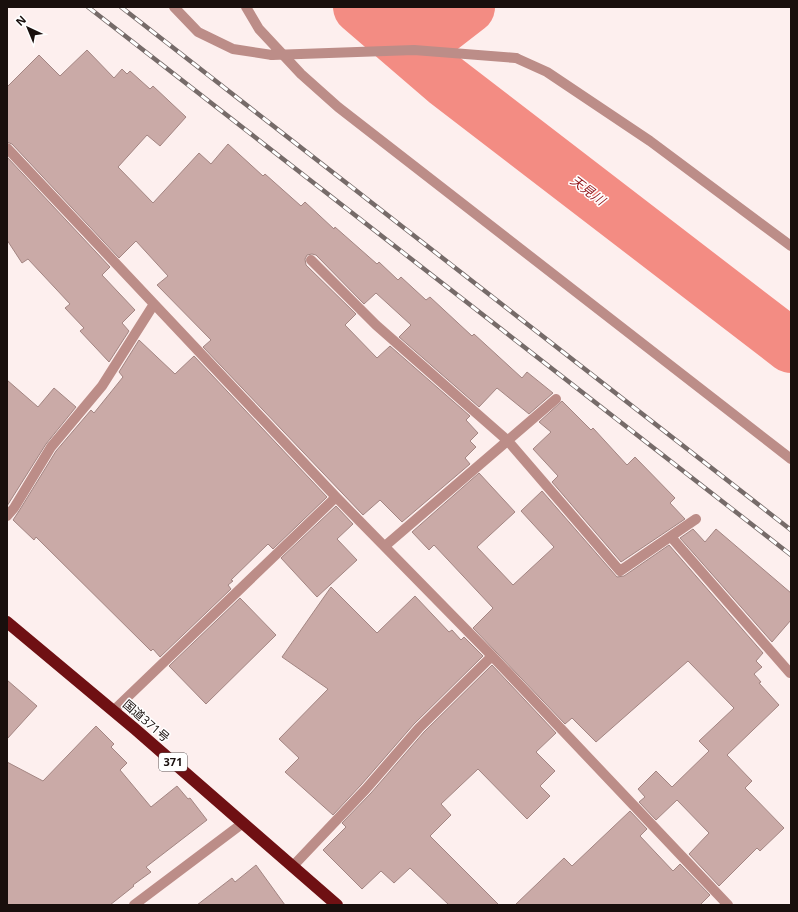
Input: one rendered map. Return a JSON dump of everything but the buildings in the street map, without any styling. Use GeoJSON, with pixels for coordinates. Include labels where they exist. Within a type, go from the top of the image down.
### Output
{"type":"FeatureCollection","features":[{"type":"Feature","properties":{"kind":"highway","name":"国道371号"},"geometry":{"type":"LineString","coordinates":[[7,622],[113,711],[337,905]]}},
{"type":"Feature","properties":{"kind":"street"},"geometry":{"type":"LineString","coordinates":[[174,7],[198,32],[233,49],[272,55],[414,50],[516,58],[547,72],[650,141],[791,246]]}},
{"type":"Feature","properties":{"kind":"street"},"geometry":{"type":"LineString","coordinates":[[246,7],[259,29],[301,74],[338,107],[791,459]]}},
{"type":"Feature","properties":{"kind":"street"},"geometry":{"type":"LineString","coordinates":[[7,148],[336,497],[492,656],[728,905]]}},
{"type":"Feature","properties":{"kind":"street"},"geometry":{"type":"LineString","coordinates":[[311,260],[376,325],[508,441],[620,571],[696,519]]}},
{"type":"Feature","properties":{"kind":"street"},"geometry":{"type":"LineString","coordinates":[[7,516],[14,508],[51,447],[102,386],[154,304]]}},
{"type":"Feature","properties":{"kind":"street"},"geometry":{"type":"LineString","coordinates":[[385,546],[556,399]]}},
{"type":"Feature","properties":{"kind":"street"},"geometry":{"type":"LineString","coordinates":[[113,711],[336,497]]}},
{"type":"Feature","properties":{"kind":"street"},"geometry":{"type":"LineString","coordinates":[[671,537],[790,673]]}},
{"type":"Feature","properties":{"kind":"street"},"geometry":{"type":"LineString","coordinates":[[293,866],[366,789],[419,728],[492,656]]}},
{"type":"Feature","properties":{"kind":"street"},"geometry":{"type":"LineString","coordinates":[[134,905],[243,823]]}},
{"type":"Feature","properties":{"kind":"waterway","name":"天見川"},"geometry":{"type":"LineString","coordinates":[[360,7],[446,81],[791,346]]}},
{"type":"Feature","properties":{"kind":"waterway","name":"天見川"},"geometry":{"type":"LineString","coordinates":[[388,31],[437,31],[468,7]]}},
{"type":"Feature","properties":{"kind":"railway"},"geometry":{"type":"LineString","coordinates":[[88,7],[791,555]]}},
{"type":"Feature","properties":{"kind":"railway"},"geometry":{"type":"LineString","coordinates":[[121,7],[791,530]]}}]}
